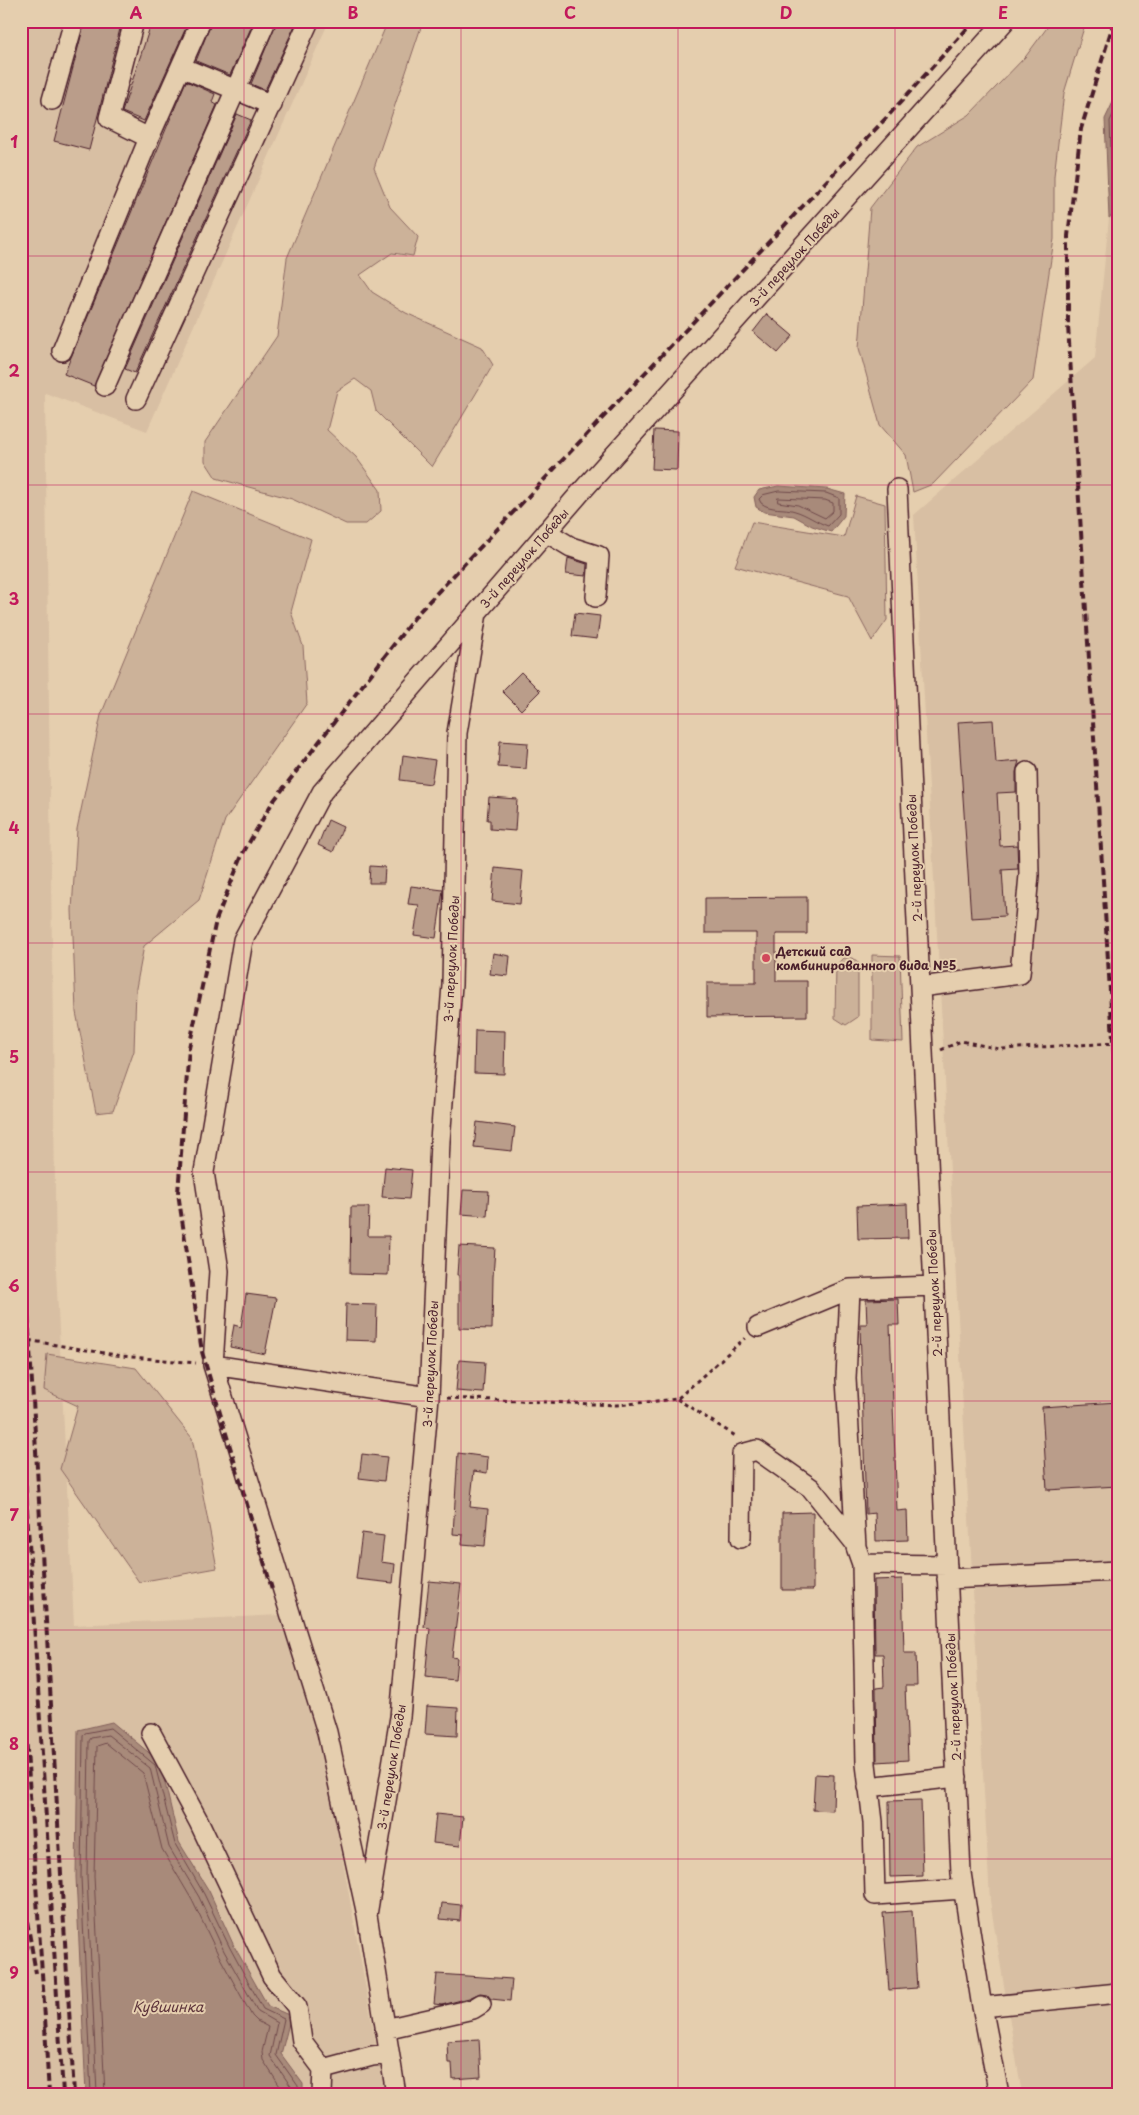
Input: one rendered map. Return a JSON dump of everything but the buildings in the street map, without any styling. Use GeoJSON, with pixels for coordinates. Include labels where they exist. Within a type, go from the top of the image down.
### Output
{"type":"FeatureCollection","features":[{"type":"Feature","properties":{"kind":"street"},"geometry":{"type":"LineString","coordinates":[[52,100],[74,21]]}},
{"type":"Feature","properties":{"kind":"street"},"geometry":{"type":"LineString","coordinates":[[134,21],[109,118],[149,138]]}},
{"type":"Feature","properties":{"kind":"street"},"geometry":{"type":"LineString","coordinates":[[62,351],[149,138],[201,21]]}},
{"type":"Feature","properties":{"kind":"street"},"geometry":{"type":"LineString","coordinates":[[105,386],[266,21]]}},
{"type":"Feature","properties":{"kind":"street"},"geometry":{"type":"LineString","coordinates":[[136,399],[309,21]]}},
{"type":"Feature","properties":{"kind":"street","name":"3-й переулок Победы"},"geometry":{"type":"LineString","coordinates":[[396,2094],[367,1915],[400,1717],[429,1397],[440,1141],[452,985],[457,733],[478,612],[546,532],[1005,21]]}},
{"type":"Feature","properties":{"kind":"street"},"geometry":{"type":"LineString","coordinates":[[180,67],[272,105]]}},
{"type":"Feature","properties":{"kind":"street","name":"2-й переулок Победы"},"geometry":{"type":"LineString","coordinates":[[897,489],[956,1777],[963,1889],[982,2007],[999,2094]]}},
{"type":"Feature","properties":{"kind":"street"},"geometry":{"type":"LineString","coordinates":[[546,532],[571,547],[599,556],[596,596]]}},
{"type":"Feature","properties":{"kind":"street"},"geometry":{"type":"LineString","coordinates":[[367,1915],[327,1732],[212,1365],[218,1271],[204,1172],[243,940],[322,792],[478,612]]}},
{"type":"Feature","properties":{"kind":"street"},"geometry":{"type":"LineString","coordinates":[[920,987],[1020,974],[1029,875],[1027,772]]}},
{"type":"Feature","properties":{"kind":"street"},"geometry":{"type":"LineString","coordinates":[[758,1327],[850,1289],[934,1286]]}},
{"type":"Feature","properties":{"kind":"street"},"geometry":{"type":"LineString","coordinates":[[850,1289],[846,1379],[855,1544],[862,1564],[862,1658],[866,1764],[873,1822],[875,1895],[963,1889]]}},
{"type":"Feature","properties":{"kind":"street"},"geometry":{"type":"LineString","coordinates":[[212,1365],[429,1397]]}},
{"type":"Feature","properties":{"kind":"street"},"geometry":{"type":"LineString","coordinates":[[741,1538],[742,1454],[757,1450],[811,1488],[855,1544]]}},
{"type":"Feature","properties":{"kind":"street"},"geometry":{"type":"LineString","coordinates":[[862,1564],[947,1572],[1118,1571]]}},
{"type":"Feature","properties":{"kind":"street"},"geometry":{"type":"LineString","coordinates":[[151,1733],[199,1822],[272,1976],[297,2007],[302,2041],[323,2069],[322,2094]]}},
{"type":"Feature","properties":{"kind":"street"},"geometry":{"type":"LineString","coordinates":[[868,1787],[956,1777]]}},
{"type":"Feature","properties":{"kind":"street"},"geometry":{"type":"LineString","coordinates":[[982,2007],[1118,1993]]}},
{"type":"Feature","properties":{"kind":"street"},"geometry":{"type":"LineString","coordinates":[[385,2029],[474,2009],[481,2004]]}},
{"type":"Feature","properties":{"kind":"street"},"geometry":{"type":"LineString","coordinates":[[323,2069],[372,2056],[389,2054]]}},
{"type":"Feature","properties":{"kind":"path"},"geometry":{"type":"LineString","coordinates":[[923,1056],[961,1041],[1000,1049],[1118,1043]]}},
{"type":"Feature","properties":{"kind":"path"},"geometry":{"type":"LineString","coordinates":[[429,1397],[617,1405],[677,1399],[758,1327]]}},
{"type":"Feature","properties":{"kind":"path"},"geometry":{"type":"LineString","coordinates":[[21,1339],[122,1356],[212,1365]]}},
{"type":"Feature","properties":{"kind":"path"},"geometry":{"type":"LineString","coordinates":[[677,1399],[757,1450]]}},
{"type":"Feature","properties":{"kind":"shaded area"},"geometry":{"type":"Polygon","coordinates":[[[21,21],[329,21],[147,431],[45,393],[56,1271],[74,1625],[281,1615],[327,1773],[385,2094],[21,2094],[21,21]]]}},
{"type":"Feature","properties":{"kind":"shaded area"},"geometry":{"type":"Polygon","coordinates":[[[388,21],[423,21],[374,168],[390,207],[418,237],[413,256],[392,253],[360,275],[372,292],[406,313],[482,347],[493,365],[432,467],[376,411],[371,391],[355,379],[337,391],[327,430],[356,457],[380,490],[381,511],[366,524],[346,524],[292,499],[216,478],[205,461],[205,442],[277,336],[287,258],[388,21]]]}},
{"type":"Feature","properties":{"kind":"shaded area"},"geometry":{"type":"Polygon","coordinates":[[[1052,21],[1086,21],[1064,93],[1054,176],[1054,239],[1033,380],[933,484],[913,492],[906,455],[880,425],[859,348],[870,208],[917,147],[969,115],[1026,56],[1052,21]]]}},
{"type":"Feature","properties":{"kind":"shaded area"},"geometry":{"type":"Polygon","coordinates":[[[1118,84],[1118,2094],[1022,2094],[990,1901],[914,515],[1095,358],[1109,218],[1105,119],[1118,84]]]}},
{"type":"Feature","properties":{"kind":"shaded area"},"geometry":{"type":"Polygon","coordinates":[[[193,491],[311,539],[291,612],[303,646],[307,703],[225,820],[199,900],[144,946],[136,988],[134,1051],[113,1111],[96,1113],[76,1012],[72,910],[77,829],[101,715],[193,491]]]}},
{"type":"Feature","properties":{"kind":"shaded area"},"geometry":{"type":"Polygon","coordinates":[[[856,496],[885,504],[887,620],[872,641],[848,596],[735,566],[752,522],[844,537],[856,496]]]}},
{"type":"Feature","properties":{"kind":"shaded area"},"geometry":{"type":"Polygon","coordinates":[[[872,955],[900,956],[903,1042],[872,1040],[872,955]]]}},
{"type":"Feature","properties":{"kind":"shaded area"},"geometry":{"type":"Polygon","coordinates":[[[843,958],[853,958],[858,962],[858,1017],[846,1025],[835,1018],[836,966],[843,958]]]}},
{"type":"Feature","properties":{"kind":"shaded area"},"geometry":{"type":"Polygon","coordinates":[[[47,1354],[136,1368],[192,1438],[217,1568],[139,1582],[60,1469],[78,1406],[44,1390],[47,1354]]]}},
{"type":"Feature","properties":{"kind":"water"},"geometry":{"type":"Polygon","coordinates":[[[1118,92],[1118,211],[1109,218],[1105,119],[1118,92]]]}},
{"type":"Feature","properties":{"kind":"water"},"geometry":{"type":"Polygon","coordinates":[[[778,486],[827,489],[845,494],[844,516],[831,532],[812,526],[794,516],[764,512],[756,507],[754,497],[759,490],[778,486]]]}},
{"type":"Feature","properties":{"kind":"water","name":"Кувшинка"},"geometry":{"type":"Polygon","coordinates":[[[112,1722],[160,1762],[179,1842],[209,1891],[234,1946],[268,2006],[291,2016],[281,2054],[303,2084],[303,2094],[86,2094],[76,1877],[78,1730],[112,1722]]]}},
{"type":"Feature","properties":{"kind":"railway"},"geometry":{"type":"LineString","coordinates":[[272,1589],[202,1352],[178,1193],[189,1048],[216,920],[243,853],[272,803],[418,613],[887,117],[974,21]]}},
{"type":"Feature","properties":{"kind":"railway"},"geometry":{"type":"LineString","coordinates":[[1114,21],[1081,129],[1068,236],[1068,326],[1118,1118]]}},
{"type":"Feature","properties":{"kind":"railway"},"geometry":{"type":"LineString","coordinates":[[21,1197],[74,2094]]}},
{"type":"Feature","properties":{"kind":"railway"},"geometry":{"type":"LineString","coordinates":[[21,1413],[63,2094]]}},
{"type":"Feature","properties":{"kind":"railway"},"geometry":{"type":"LineString","coordinates":[[21,1661],[46,2033]]}},
{"type":"Feature","properties":{"kind":"railway"},"geometry":{"type":"LineString","coordinates":[[21,1886],[36,1973]]}},
{"type":"Feature","properties":{"kind":"railway"},"geometry":{"type":"LineString","coordinates":[[45,2027],[49,2094]]}},
{"type":"Feature","properties":{"kind":"railway"},"geometry":{"type":"LineString","coordinates":[[21,2069],[24,2094]]}},
{"type":"Feature","properties":{"kind":"place","name":"Детский сад комбинированного вида №5"},"geometry":{"type":"Point","coordinates":[766,958]}}]}
